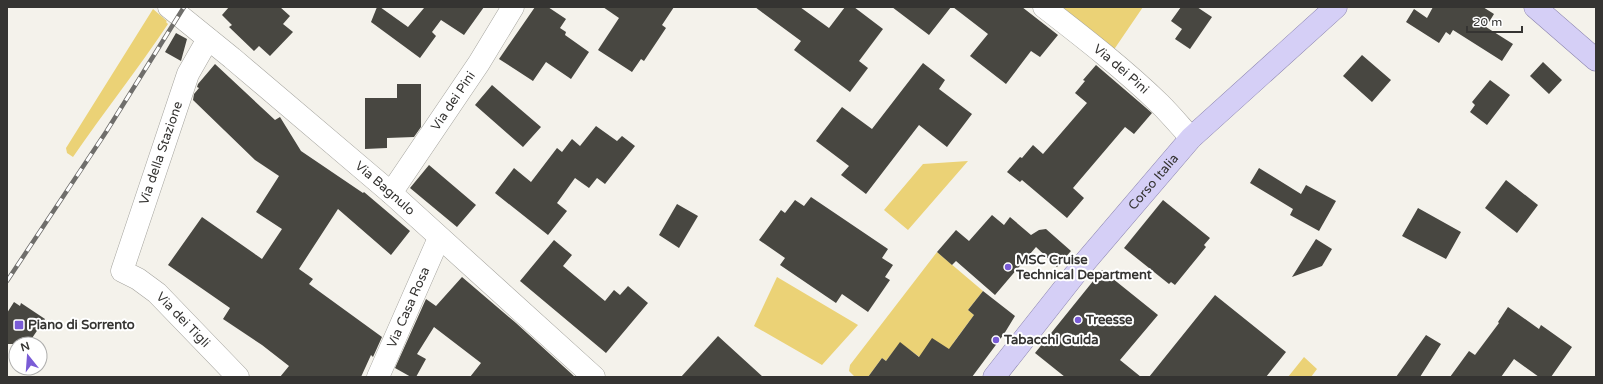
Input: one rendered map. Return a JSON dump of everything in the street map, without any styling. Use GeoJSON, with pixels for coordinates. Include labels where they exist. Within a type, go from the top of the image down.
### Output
{"type":"FeatureCollection","features":[{"type":"Feature","properties":{"kind":"main road","name":"Corso Italia"},"geometry":{"type":"LineString","coordinates":[[994,377],[1080,268],[1191,138],[1336,7]]}},
{"type":"Feature","properties":{"kind":"main road"},"geometry":{"type":"LineString","coordinates":[[1535,7],[1596,60]]}},
{"type":"Feature","properties":{"kind":"street","name":"Via Bagnulo"},"geometry":{"type":"LineString","coordinates":[[169,7],[391,193],[594,377]]}},
{"type":"Feature","properties":{"kind":"street","name":"Via dei Pini"},"geometry":{"type":"LineString","coordinates":[[391,193],[479,63],[513,7]]}},
{"type":"Feature","properties":{"kind":"street","name":"Via dei Pini"},"geometry":{"type":"LineString","coordinates":[[1044,7],[1078,33],[1136,82],[1160,104],[1191,138]]}},
{"type":"Feature","properties":{"kind":"street","name":"Via della Stazione"},"geometry":{"type":"LineString","coordinates":[[122,271],[188,74],[208,39]]}},
{"type":"Feature","properties":{"kind":"street","name":"Via Casa Rosa"},"geometry":{"type":"LineString","coordinates":[[378,377],[439,238]]}},
{"type":"Feature","properties":{"kind":"street","name":"Via dei Tigli"},"geometry":{"type":"LineString","coordinates":[[122,271],[138,279],[157,293],[238,377]]}},
{"type":"Feature","properties":{"kind":"shaded area"},"geometry":{"type":"Polygon","coordinates":[[[1059,7],[1143,7],[1113,51],[1059,7]]]}},
{"type":"Feature","properties":{"kind":"shaded area"},"geometry":{"type":"Polygon","coordinates":[[[153,9],[167,21],[166,22],[168,24],[73,157],[67,153],[66,148],[153,9]]]}},
{"type":"Feature","properties":{"kind":"shaded area"},"geometry":{"type":"Polygon","coordinates":[[[968,161],[908,230],[884,210],[923,164],[968,161]]]}},
{"type":"Feature","properties":{"kind":"shaded area"},"geometry":{"type":"Polygon","coordinates":[[[937,252],[983,291],[968,310],[974,315],[954,342],[939,371],[900,343],[886,361],[882,358],[868,377],[855,377],[849,371],[850,365],[937,252]]]}},
{"type":"Feature","properties":{"kind":"shaded area"},"geometry":{"type":"Polygon","coordinates":[[[777,277],[858,325],[822,365],[754,326],[777,277]]]}},
{"type":"Feature","properties":{"kind":"shaded area"},"geometry":{"type":"Polygon","coordinates":[[[1304,357],[1317,369],[1311,377],[1288,377],[1304,357]]]}},
{"type":"Feature","properties":{"kind":"building"},"geometry":{"type":"Polygon","coordinates":[[[229,7],[280,7],[290,16],[283,24],[293,32],[270,56],[259,46],[254,51],[229,27],[232,25],[222,15],[229,7]]]}},
{"type":"Feature","properties":{"kind":"building"},"geometry":{"type":"Polygon","coordinates":[[[377,7],[380,7],[408,27],[424,8],[422,7],[484,7],[464,35],[441,20],[432,32],[436,36],[420,58],[371,22],[377,7]]]}},
{"type":"Feature","properties":{"kind":"building"},"geometry":{"type":"Polygon","coordinates":[[[535,7],[548,7],[566,19],[560,28],[566,32],[565,35],[589,52],[571,79],[546,62],[533,81],[499,59],[535,7]]]}},
{"type":"Feature","properties":{"kind":"building"},"geometry":{"type":"Polygon","coordinates":[[[603,7],[674,7],[662,25],[666,28],[644,61],[641,59],[632,72],[598,50],[619,18],[603,7]]]}},
{"type":"Feature","properties":{"kind":"building"},"geometry":{"type":"Polygon","coordinates":[[[755,7],[800,7],[829,28],[845,7],[854,7],[883,29],[859,61],[868,68],[850,92],[794,50],[801,41],[755,7]]]}},
{"type":"Feature","properties":{"kind":"building"},"geometry":{"type":"Polygon","coordinates":[[[892,7],[951,7],[929,35],[892,7]]]}},
{"type":"Feature","properties":{"kind":"building"},"geometry":{"type":"Polygon","coordinates":[[[953,7],[1022,7],[1058,35],[1040,57],[1031,51],[1006,84],[970,56],[988,34],[953,7]]]}},
{"type":"Feature","properties":{"kind":"building"},"geometry":{"type":"Polygon","coordinates":[[[1181,7],[1197,7],[1212,17],[1190,49],[1175,39],[1182,29],[1171,21],[1181,7]]]}},
{"type":"Feature","properties":{"kind":"building"},"geometry":{"type":"Polygon","coordinates":[[[1433,7],[1483,7],[1494,14],[1486,27],[1513,44],[1502,61],[1453,30],[1450,35],[1446,32],[1439,43],[1406,22],[1414,9],[1427,18],[1433,7]]]}},
{"type":"Feature","properties":{"kind":"building"},"geometry":{"type":"Polygon","coordinates":[[[176,33],[187,39],[181,61],[165,52],[176,33]]]}},
{"type":"Feature","properties":{"kind":"building"},"geometry":{"type":"Polygon","coordinates":[[[1362,55],[1391,80],[1372,102],[1343,76],[1362,55]]]}},
{"type":"Feature","properties":{"kind":"building"},"geometry":{"type":"Polygon","coordinates":[[[1543,62],[1562,80],[1549,94],[1530,76],[1543,62]]]}},
{"type":"Feature","properties":{"kind":"building"},"geometry":{"type":"Polygon","coordinates":[[[923,63],[945,80],[939,89],[972,114],[947,147],[919,125],[866,194],[841,175],[849,166],[816,141],[842,107],[872,129],[923,63]]]}},
{"type":"Feature","properties":{"kind":"building"},"geometry":{"type":"Polygon","coordinates":[[[215,64],[275,120],[280,117],[301,151],[363,193],[364,192],[410,231],[391,255],[338,209],[299,269],[313,279],[309,284],[382,337],[373,357],[371,355],[361,377],[280,377],[289,366],[262,345],[223,319],[230,308],[168,265],[202,217],[262,259],[282,229],[256,212],[279,176],[255,160],[193,100],[194,94],[199,88],[197,87],[198,84],[215,64]]]}},
{"type":"Feature","properties":{"kind":"building"},"geometry":{"type":"Polygon","coordinates":[[[1096,65],[1152,113],[1134,134],[1125,127],[1073,188],[1084,198],[1067,218],[1022,180],[1020,182],[1007,172],[1033,145],[1043,154],[1087,103],[1075,93],[1085,81],[1083,80],[1096,65]]]}},
{"type":"Feature","properties":{"kind":"building"},"geometry":{"type":"Polygon","coordinates":[[[1490,80],[1510,95],[1487,125],[1470,112],[1475,105],[1472,102],[1490,80]]]}},
{"type":"Feature","properties":{"kind":"building"},"geometry":{"type":"Polygon","coordinates":[[[397,84],[421,84],[421,127],[414,137],[387,138],[387,148],[365,149],[365,98],[397,98],[397,84]]]}},
{"type":"Feature","properties":{"kind":"building"},"geometry":{"type":"Polygon","coordinates":[[[492,85],[541,127],[523,147],[475,105],[492,85]]]}},
{"type":"Feature","properties":{"kind":"building"},"geometry":{"type":"Polygon","coordinates":[[[596,126],[617,141],[622,136],[635,146],[605,184],[597,178],[589,188],[575,178],[557,203],[567,211],[548,235],[495,193],[514,168],[531,182],[557,148],[562,152],[572,139],[580,146],[596,126]]]}},
{"type":"Feature","properties":{"kind":"building"},"geometry":{"type":"Polygon","coordinates":[[[429,165],[476,205],[457,227],[410,188],[429,165]]]}},
{"type":"Feature","properties":{"kind":"building"},"geometry":{"type":"Polygon","coordinates":[[[1259,168],[1301,194],[1306,185],[1336,201],[1319,231],[1290,215],[1293,209],[1250,183],[1259,168]]]}},
{"type":"Feature","properties":{"kind":"building"},"geometry":{"type":"Polygon","coordinates":[[[1506,180],[1538,205],[1517,233],[1485,208],[1506,180]]]}},
{"type":"Feature","properties":{"kind":"building"},"geometry":{"type":"Polygon","coordinates":[[[811,197],[888,249],[882,258],[893,265],[885,277],[890,280],[868,312],[842,294],[836,303],[780,265],[785,258],[759,240],[781,210],[785,213],[795,200],[804,206],[811,197]]]}},
{"type":"Feature","properties":{"kind":"building"},"geometry":{"type":"Polygon","coordinates":[[[1163,200],[1210,238],[1204,245],[1206,247],[1175,285],[1171,282],[1169,284],[1124,248],[1163,200]]]}},
{"type":"Feature","properties":{"kind":"building"},"geometry":{"type":"Polygon","coordinates":[[[677,204],[698,216],[679,248],[659,235],[677,204]]]}},
{"type":"Feature","properties":{"kind":"building"},"geometry":{"type":"Polygon","coordinates":[[[1418,208],[1461,232],[1446,259],[1402,236],[1418,208]]]}},
{"type":"Feature","properties":{"kind":"building"},"geometry":{"type":"Polygon","coordinates":[[[992,215],[1004,225],[1010,217],[1031,235],[1039,230],[1046,229],[1071,251],[1057,267],[1036,247],[995,295],[956,261],[952,265],[937,252],[956,230],[969,241],[992,215]]]}},
{"type":"Feature","properties":{"kind":"building"},"geometry":{"type":"Polygon","coordinates":[[[1316,239],[1332,249],[1322,266],[1292,277],[1316,239]]]}},
{"type":"Feature","properties":{"kind":"building"},"geometry":{"type":"Polygon","coordinates":[[[554,240],[572,255],[563,266],[605,301],[614,290],[620,295],[628,286],[648,303],[606,353],[520,281],[554,240]]]}},
{"type":"Feature","properties":{"kind":"building"},"geometry":{"type":"Polygon","coordinates":[[[1102,270],[1158,315],[1120,360],[1141,377],[1065,377],[1035,353],[1102,270]]]}},
{"type":"Feature","properties":{"kind":"building"},"geometry":{"type":"Polygon","coordinates":[[[462,277],[516,323],[575,377],[470,377],[481,363],[434,327],[417,354],[426,359],[416,377],[411,377],[395,368],[426,299],[436,306],[462,277]]]}},
{"type":"Feature","properties":{"kind":"building"},"geometry":{"type":"Polygon","coordinates":[[[983,291],[1015,316],[1004,334],[972,377],[868,377],[882,358],[886,361],[900,342],[919,357],[932,338],[949,349],[974,315],[968,310],[983,291]]]}},
{"type":"Feature","properties":{"kind":"building"},"geometry":{"type":"Polygon","coordinates":[[[1215,295],[1286,352],[1266,377],[1149,377],[1215,295]]]}},
{"type":"Feature","properties":{"kind":"building"},"geometry":{"type":"Polygon","coordinates":[[[14,302],[20,306],[21,303],[45,319],[33,336],[8,336],[7,344],[7,313],[14,302]]]}},
{"type":"Feature","properties":{"kind":"building"},"geometry":{"type":"Polygon","coordinates":[[[1508,307],[1539,329],[1541,325],[1572,347],[1551,377],[1539,377],[1514,359],[1501,377],[1450,377],[1469,351],[1475,355],[1499,323],[1498,322],[1508,307]]]}},
{"type":"Feature","properties":{"kind":"building"},"geometry":{"type":"Polygon","coordinates":[[[1426,335],[1441,344],[1420,377],[1396,377],[1426,335]]]}},
{"type":"Feature","properties":{"kind":"building"},"geometry":{"type":"Polygon","coordinates":[[[718,336],[763,377],[681,377],[718,336]]]}},
{"type":"Feature","properties":{"kind":"railway"},"geometry":{"type":"LineString","coordinates":[[7,281],[106,132],[184,7]]}},
{"type":"Feature","properties":{"kind":"place","name":"MSC Cruise Technical Department"},"geometry":{"type":"Point","coordinates":[1008,267]}},
{"type":"Feature","properties":{"kind":"place","name":"Treesse"},"geometry":{"type":"Point","coordinates":[1078,320]}},
{"type":"Feature","properties":{"kind":"place","name":"Piano di Sorrento"},"geometry":{"type":"Point","coordinates":[19,325]}},
{"type":"Feature","properties":{"kind":"place","name":"Tabacchi Guida"},"geometry":{"type":"Point","coordinates":[996,340]}}]}
